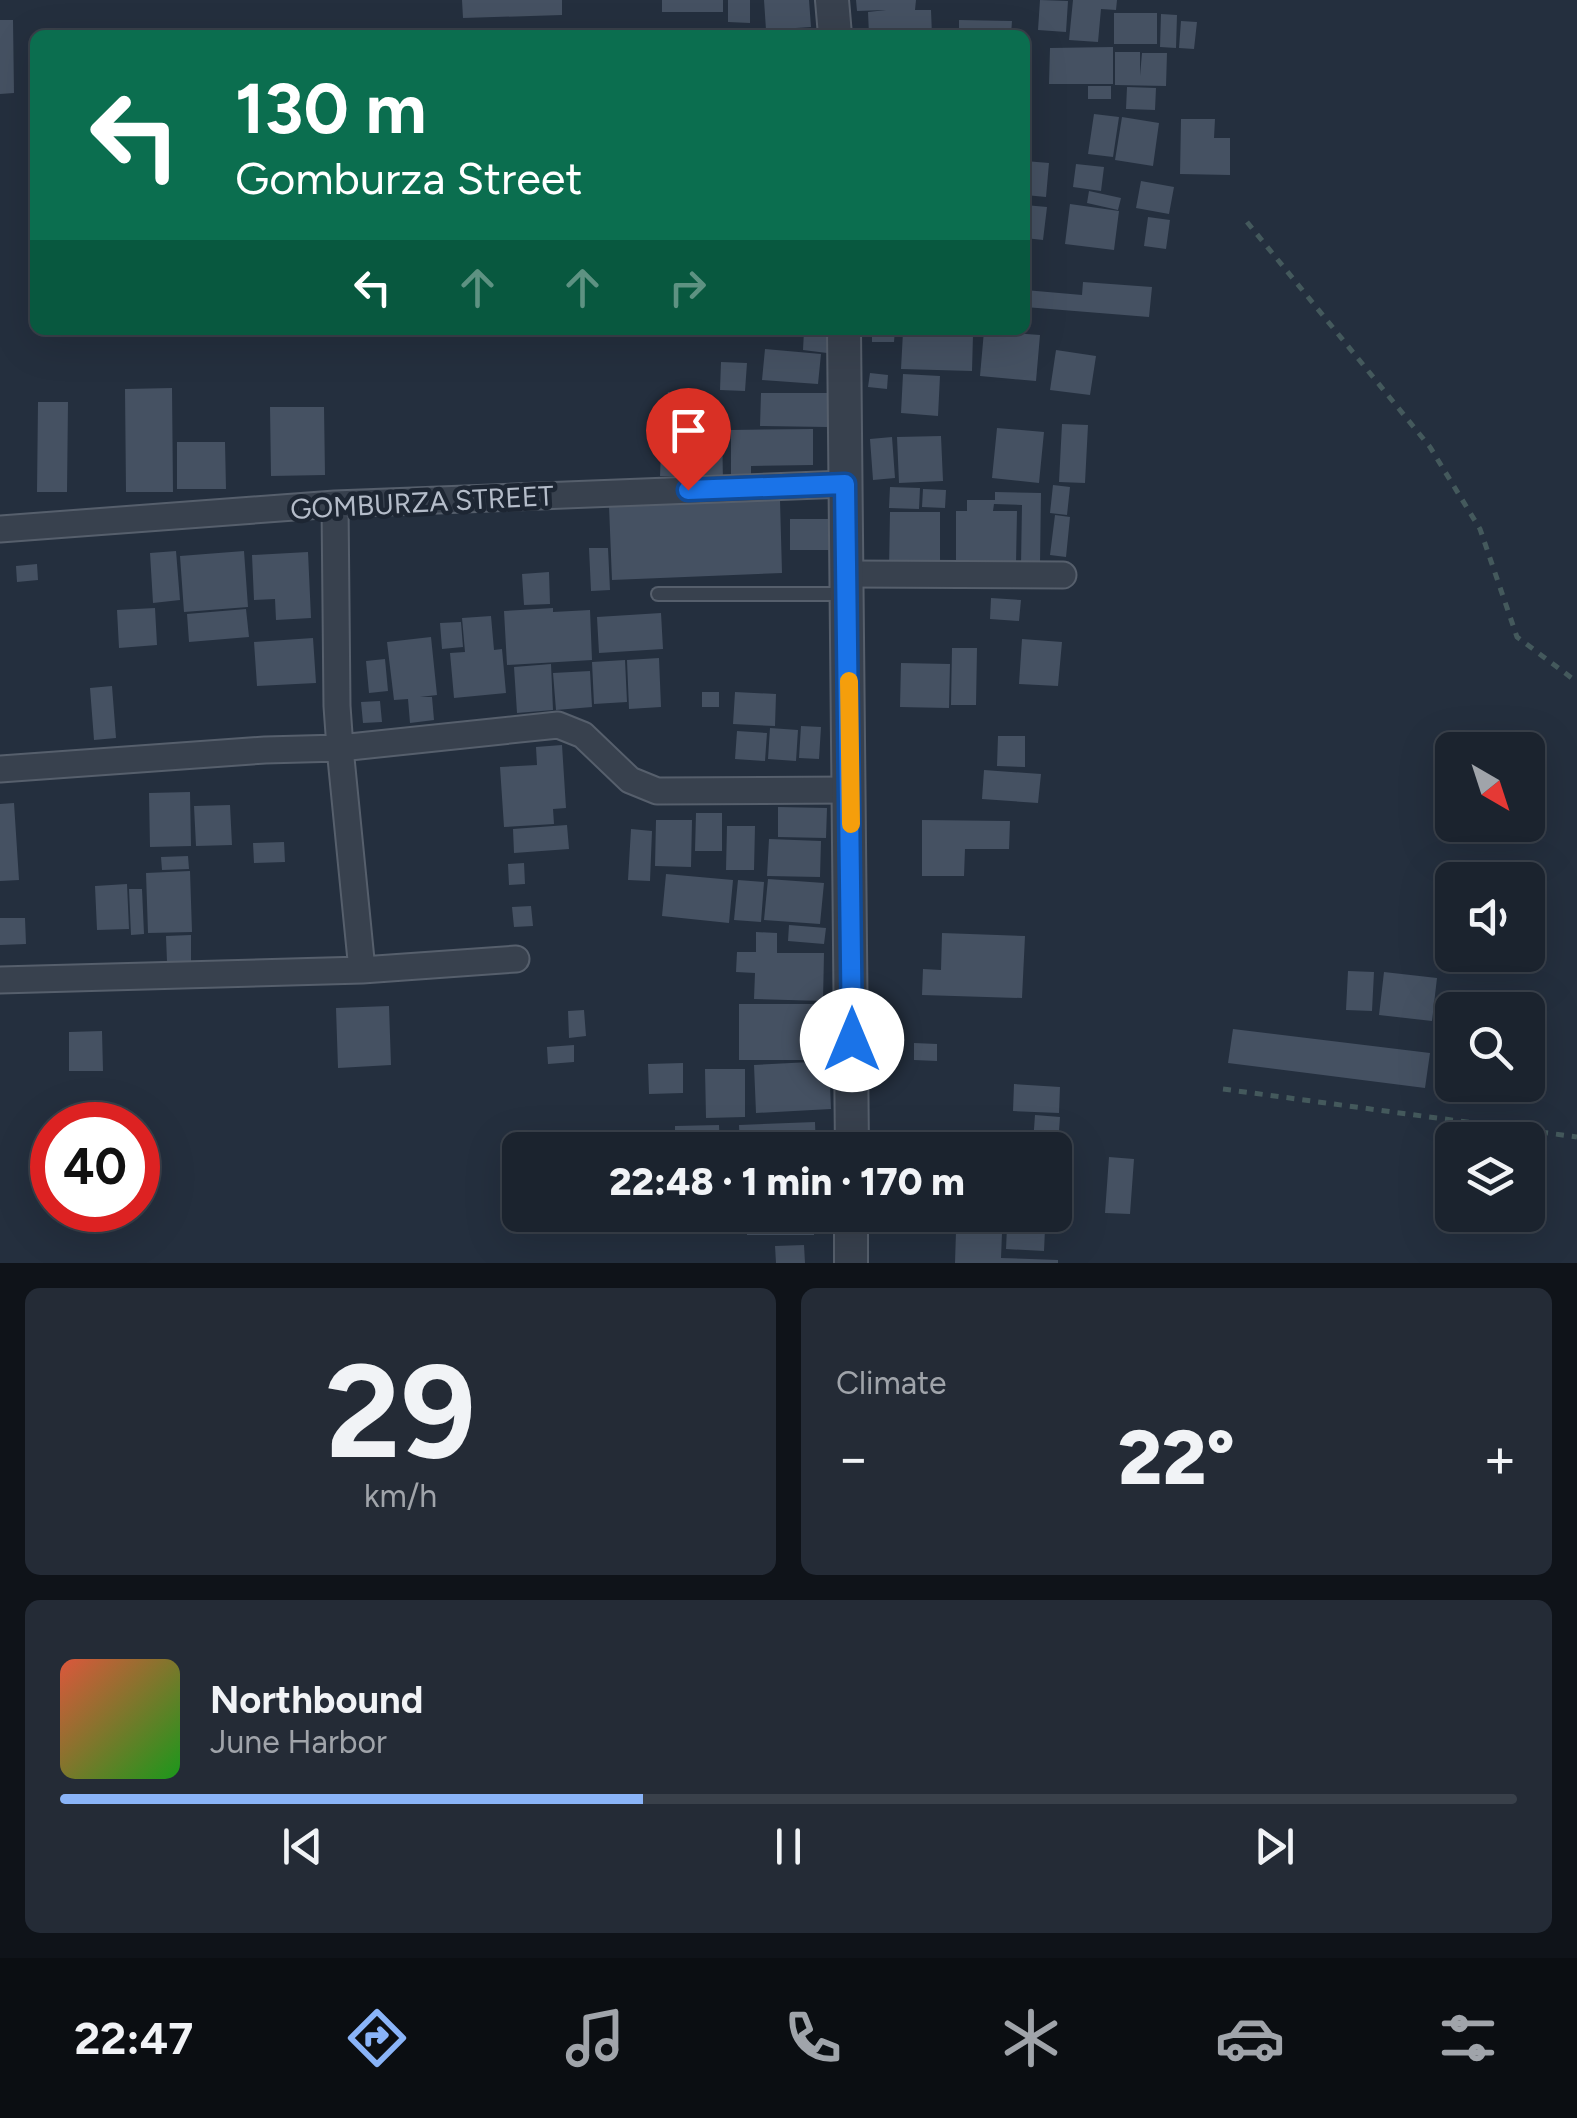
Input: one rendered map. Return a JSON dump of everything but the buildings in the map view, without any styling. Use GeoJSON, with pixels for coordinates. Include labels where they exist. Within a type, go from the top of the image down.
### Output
{"type":"FeatureCollection","features":[{"type":"Feature","properties":{"kind":"street"},"geometry":{"type":"LineString","coordinates":[[832,0],[834,30]]}},
{"type":"Feature","properties":{"kind":"street"},"geometry":{"type":"LineString","coordinates":[[844,335],[852,1132]]}},
{"type":"Feature","properties":{"kind":"street","name":"GOMBURZA STREET"},"geometry":{"type":"LineString","coordinates":[[0,529],[334,504],[845,484]]}},
{"type":"Feature","properties":{"kind":"street"},"geometry":{"type":"LineString","coordinates":[[334,504],[336,706],[362,970]]}},
{"type":"Feature","properties":{"kind":"street"},"geometry":{"type":"LineString","coordinates":[[847,584],[1063,574]]}},
{"type":"Feature","properties":{"kind":"street"},"geometry":{"type":"LineString","coordinates":[[0,769],[340,748],[558,725],[583,735],[630,780],[658,791],[851,790]]}},
{"type":"Feature","properties":{"kind":"street"},"geometry":{"type":"LineString","coordinates":[[0,980],[362,970],[516,959]]}},
{"type":"Feature","properties":{"kind":"street"},"geometry":{"type":"LineString","coordinates":[[851,1232],[851,1263]]}},
{"type":"Feature","properties":{"kind":"lane"},"geometry":{"type":"LineString","coordinates":[[658,594],[847,584]]}},
{"type":"Feature","properties":{"kind":"path"},"geometry":{"type":"LineString","coordinates":[[1247,222],[1430,447],[1480,529],[1518,637],[1577,682]]}},
{"type":"Feature","properties":{"kind":"path"},"geometry":{"type":"LineString","coordinates":[[1223,1089],[1577,1137]]}},
{"type":"Feature","properties":{"kind":"slow traffic"},"geometry":{"type":"LineString","coordinates":[[849,681],[851,824]]}},
{"type":"Feature","properties":{"kind":"route"},"geometry":{"type":"LineString","coordinates":[[688,490],[845,484],[852,1040]]}}]}
